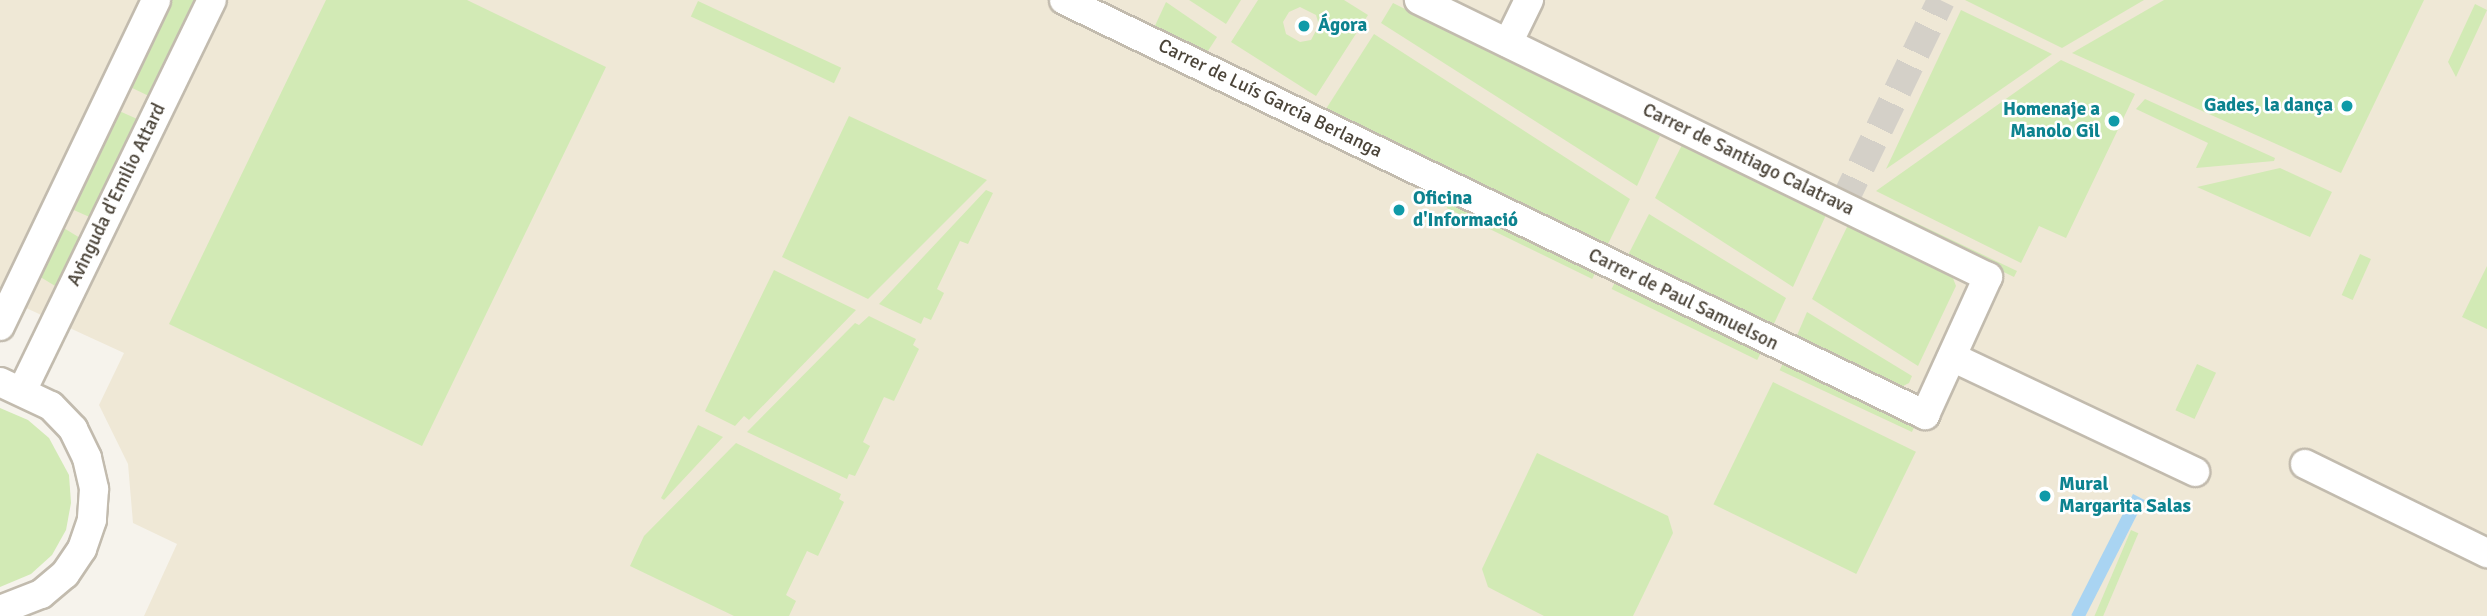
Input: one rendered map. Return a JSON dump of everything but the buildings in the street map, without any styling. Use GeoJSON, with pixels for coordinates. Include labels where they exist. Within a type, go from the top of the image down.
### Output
{"type":"FeatureCollection","features":[{"type":"Feature","properties":{"kind":"street"},"geometry":{"type":"LineString","coordinates":[[0,326],[156,0]]}},
{"type":"Feature","properties":{"kind":"street","name":"Avinguda d'Emilio Attard"},"geometry":{"type":"LineString","coordinates":[[12,386],[212,0]]}},
{"type":"Feature","properties":{"kind":"street","name":"Carrer de Luís García Berlanga"},"geometry":{"type":"LineString","coordinates":[[1064,0],[1102,8],[1442,182]]}},
{"type":"Feature","properties":{"kind":"street","name":"Carrer de Santiago Calatrava"},"geometry":{"type":"LineString","coordinates":[[1419,0],[1988,277],[1952,357]]}},
{"type":"Feature","properties":{"kind":"street"},"geometry":{"type":"LineString","coordinates":[[1508,43],[1529,0]]}},
{"type":"Feature","properties":{"kind":"street","name":"Carrer de Paul Samuelson"},"geometry":{"type":"LineString","coordinates":[[1442,182],[1925,415],[1952,357]]}},
{"type":"Feature","properties":{"kind":"street"},"geometry":{"type":"LineString","coordinates":[[1952,357],[2195,472]]}},
{"type":"Feature","properties":{"kind":"street"},"geometry":{"type":"LineString","coordinates":[[2,611],[41,594],[65,574],[82,549],[93,510],[88,458],[73,429],[51,406],[12,386]]}},
{"type":"Feature","properties":{"kind":"street"},"geometry":{"type":"LineString","coordinates":[[2305,464],[2487,553]]}},
{"type":"Feature","properties":{"kind":"shaded area"},"geometry":{"type":"Polygon","coordinates":[[[0,0],[2487,0],[2487,616],[144,616],[177,544],[133,523],[128,464],[99,405],[124,353],[0,296],[0,0]]]}},
{"type":"Feature","properties":{"kind":"green space"},"geometry":{"type":"Polygon","coordinates":[[[170,0],[197,0],[151,97],[128,86],[170,0]]]}},
{"type":"Feature","properties":{"kind":"green space"},"geometry":{"type":"Polygon","coordinates":[[[326,0],[467,0],[606,67],[422,446],[169,324],[326,0]]]}},
{"type":"Feature","properties":{"kind":"green space"},"geometry":{"type":"Polygon","coordinates":[[[1189,0],[1241,0],[1226,24],[1189,0]]]}},
{"type":"Feature","properties":{"kind":"green space"},"geometry":{"type":"Polygon","coordinates":[[[1258,0],[1344,0],[1368,15],[1316,96],[1231,42],[1258,0]],[[1300,7],[1289,12],[1283,22],[1286,34],[1300,42],[1311,40],[1319,25],[1316,15],[1300,7]]]}},
{"type":"Feature","properties":{"kind":"green space"},"geometry":{"type":"Polygon","coordinates":[[[1965,0],[2144,0],[2062,48],[1965,0]]]}},
{"type":"Feature","properties":{"kind":"green space"},"geometry":{"type":"Polygon","coordinates":[[[2164,0],[2424,0],[2341,173],[2072,53],[2164,0]]]}},
{"type":"Feature","properties":{"kind":"green space"},"geometry":{"type":"Polygon","coordinates":[[[698,1],[841,68],[834,83],[691,16],[698,1]]]}},
{"type":"Feature","properties":{"kind":"green space"},"geometry":{"type":"Polygon","coordinates":[[[1166,2],[1217,37],[1206,54],[1153,30],[1166,2]]]}},
{"type":"Feature","properties":{"kind":"green space"},"geometry":{"type":"Polygon","coordinates":[[[1393,3],[1660,136],[1637,186],[1381,23],[1393,3]]]}},
{"type":"Feature","properties":{"kind":"green space"},"geometry":{"type":"Polygon","coordinates":[[[2475,4],[2487,10],[2456,77],[2448,62],[2475,4]]]}},
{"type":"Feature","properties":{"kind":"green space"},"geometry":{"type":"Polygon","coordinates":[[[1961,10],[2052,54],[1886,169],[1961,10]]]}},
{"type":"Feature","properties":{"kind":"green space"},"geometry":{"type":"Polygon","coordinates":[[[1374,34],[1630,199],[1606,248],[1324,112],[1374,34]]]}},
{"type":"Feature","properties":{"kind":"green space"},"geometry":{"type":"Polygon","coordinates":[[[2061,60],[2135,94],[2066,238],[2039,226],[2021,263],[1876,191],[2061,60]]]}},
{"type":"Feature","properties":{"kind":"green space"},"geometry":{"type":"Polygon","coordinates":[[[2145,99],[2275,158],[2274,161],[2196,168],[2208,143],[2136,109],[2145,99]]]}},
{"type":"Feature","properties":{"kind":"green space"},"geometry":{"type":"Polygon","coordinates":[[[117,110],[142,121],[97,221],[73,210],[117,110]]]}},
{"type":"Feature","properties":{"kind":"green space"},"geometry":{"type":"Polygon","coordinates":[[[849,116],[987,180],[868,299],[782,257],[849,116]]]}},
{"type":"Feature","properties":{"kind":"green space"},"geometry":{"type":"Polygon","coordinates":[[[1682,145],[1826,215],[1793,287],[1655,198],[1682,145]]]}},
{"type":"Feature","properties":{"kind":"green space"},"geometry":{"type":"Polygon","coordinates":[[[2280,168],[2332,192],[2310,237],[2197,187],[2280,168]]]}},
{"type":"Feature","properties":{"kind":"green space"},"geometry":{"type":"Polygon","coordinates":[[[986,190],[993,193],[968,244],[960,241],[937,289],[944,293],[931,320],[924,317],[921,324],[879,304],[986,190]]]}},
{"type":"Feature","properties":{"kind":"green space"},"geometry":{"type":"Polygon","coordinates":[[[1451,199],[1597,270],[1592,279],[1447,208],[1451,199]]]}},
{"type":"Feature","properties":{"kind":"green space"},"geometry":{"type":"Polygon","coordinates":[[[1868,200],[2017,271],[2014,277],[1866,205],[1868,200]]]}},
{"type":"Feature","properties":{"kind":"green space"},"geometry":{"type":"Polygon","coordinates":[[[1649,214],[1786,298],[1772,328],[1626,259],[1649,214]]]}},
{"type":"Feature","properties":{"kind":"green space"},"geometry":{"type":"Polygon","coordinates":[[[1848,225],[1951,273],[1956,286],[1918,366],[1812,299],[1848,225]]]}},
{"type":"Feature","properties":{"kind":"green space"},"geometry":{"type":"Polygon","coordinates":[[[62,227],[84,240],[56,287],[34,273],[62,227]]]}},
{"type":"Feature","properties":{"kind":"green space"},"geometry":{"type":"Polygon","coordinates":[[[2360,254],[2371,259],[2353,300],[2342,295],[2360,254]]]}},
{"type":"Feature","properties":{"kind":"green space"},"geometry":{"type":"Polygon","coordinates":[[[2487,266],[2487,329],[2462,317],[2487,266]]]}},
{"type":"Feature","properties":{"kind":"green space"},"geometry":{"type":"Polygon","coordinates":[[[774,270],[856,310],[749,420],[744,416],[735,426],[705,411],[774,270]]]}},
{"type":"Feature","properties":{"kind":"green space"},"geometry":{"type":"Polygon","coordinates":[[[1616,280],[1762,351],[1757,360],[1612,289],[1616,280]]]}},
{"type":"Feature","properties":{"kind":"green space"},"geometry":{"type":"Polygon","coordinates":[[[1807,312],[1912,376],[1909,383],[1899,388],[1795,340],[1807,312]]]}},
{"type":"Feature","properties":{"kind":"green space"},"geometry":{"type":"Polygon","coordinates":[[[869,316],[916,339],[913,345],[919,349],[894,401],[884,397],[863,442],[870,446],[855,476],[849,474],[847,479],[747,432],[855,323],[859,325],[869,316]]]}},
{"type":"Feature","properties":{"kind":"green space"},"geometry":{"type":"Polygon","coordinates":[[[1783,363],[1915,425],[1912,432],[1780,370],[1783,363]]]}},
{"type":"Feature","properties":{"kind":"green space"},"geometry":{"type":"Polygon","coordinates":[[[2197,364],[2216,373],[2194,419],[2175,410],[2197,364]]]}},
{"type":"Feature","properties":{"kind":"green space"},"geometry":{"type":"Polygon","coordinates":[[[1773,382],[1916,452],[1856,574],[1713,504],[1773,382]]]}},
{"type":"Feature","properties":{"kind":"green space"},"geometry":{"type":"Polygon","coordinates":[[[0,408],[28,420],[49,438],[69,475],[71,503],[66,530],[52,555],[31,574],[0,587],[0,408]]]}},
{"type":"Feature","properties":{"kind":"green space"},"geometry":{"type":"Polygon","coordinates":[[[698,425],[723,437],[664,500],[661,498],[698,425]]]}},
{"type":"Feature","properties":{"kind":"green space"},"geometry":{"type":"Polygon","coordinates":[[[736,443],[841,494],[839,499],[844,502],[818,556],[807,551],[786,595],[796,601],[789,616],[734,616],[630,566],[644,536],[736,443]]]}},
{"type":"Feature","properties":{"kind":"green space"},"geometry":{"type":"Polygon","coordinates":[[[1537,453],[1668,516],[1673,533],[1633,616],[1544,616],[1488,587],[1482,569],[1537,453]]]}},
{"type":"Feature","properties":{"kind":"green space"},"geometry":{"type":"Polygon","coordinates":[[[2131,530],[2138,533],[2103,616],[2094,616],[2131,530]]]}},
{"type":"Feature","properties":{"kind":"water"},"geometry":{"type":"Polygon","coordinates":[[[2133,494],[2145,500],[2085,616],[2071,615],[2133,494]]]}},
{"type":"Feature","properties":{"kind":"tunnel"},"geometry":{"type":"LineString","coordinates":[[1843,204],[1941,0]]}},
{"type":"Feature","properties":{"kind":"place","name":"Ágora"},"geometry":{"type":"Point","coordinates":[1304,26]}},
{"type":"Feature","properties":{"kind":"place","name":"Gades, la dança"},"geometry":{"type":"Point","coordinates":[2347,106]}},
{"type":"Feature","properties":{"kind":"place","name":"Homenaje a Manolo Gil"},"geometry":{"type":"Point","coordinates":[2114,121]}},
{"type":"Feature","properties":{"kind":"place","name":"Oficina d'Informació"},"geometry":{"type":"Point","coordinates":[1399,210]}},
{"type":"Feature","properties":{"kind":"place","name":"Mural Margarita Salas"},"geometry":{"type":"Point","coordinates":[2045,496]}}]}
